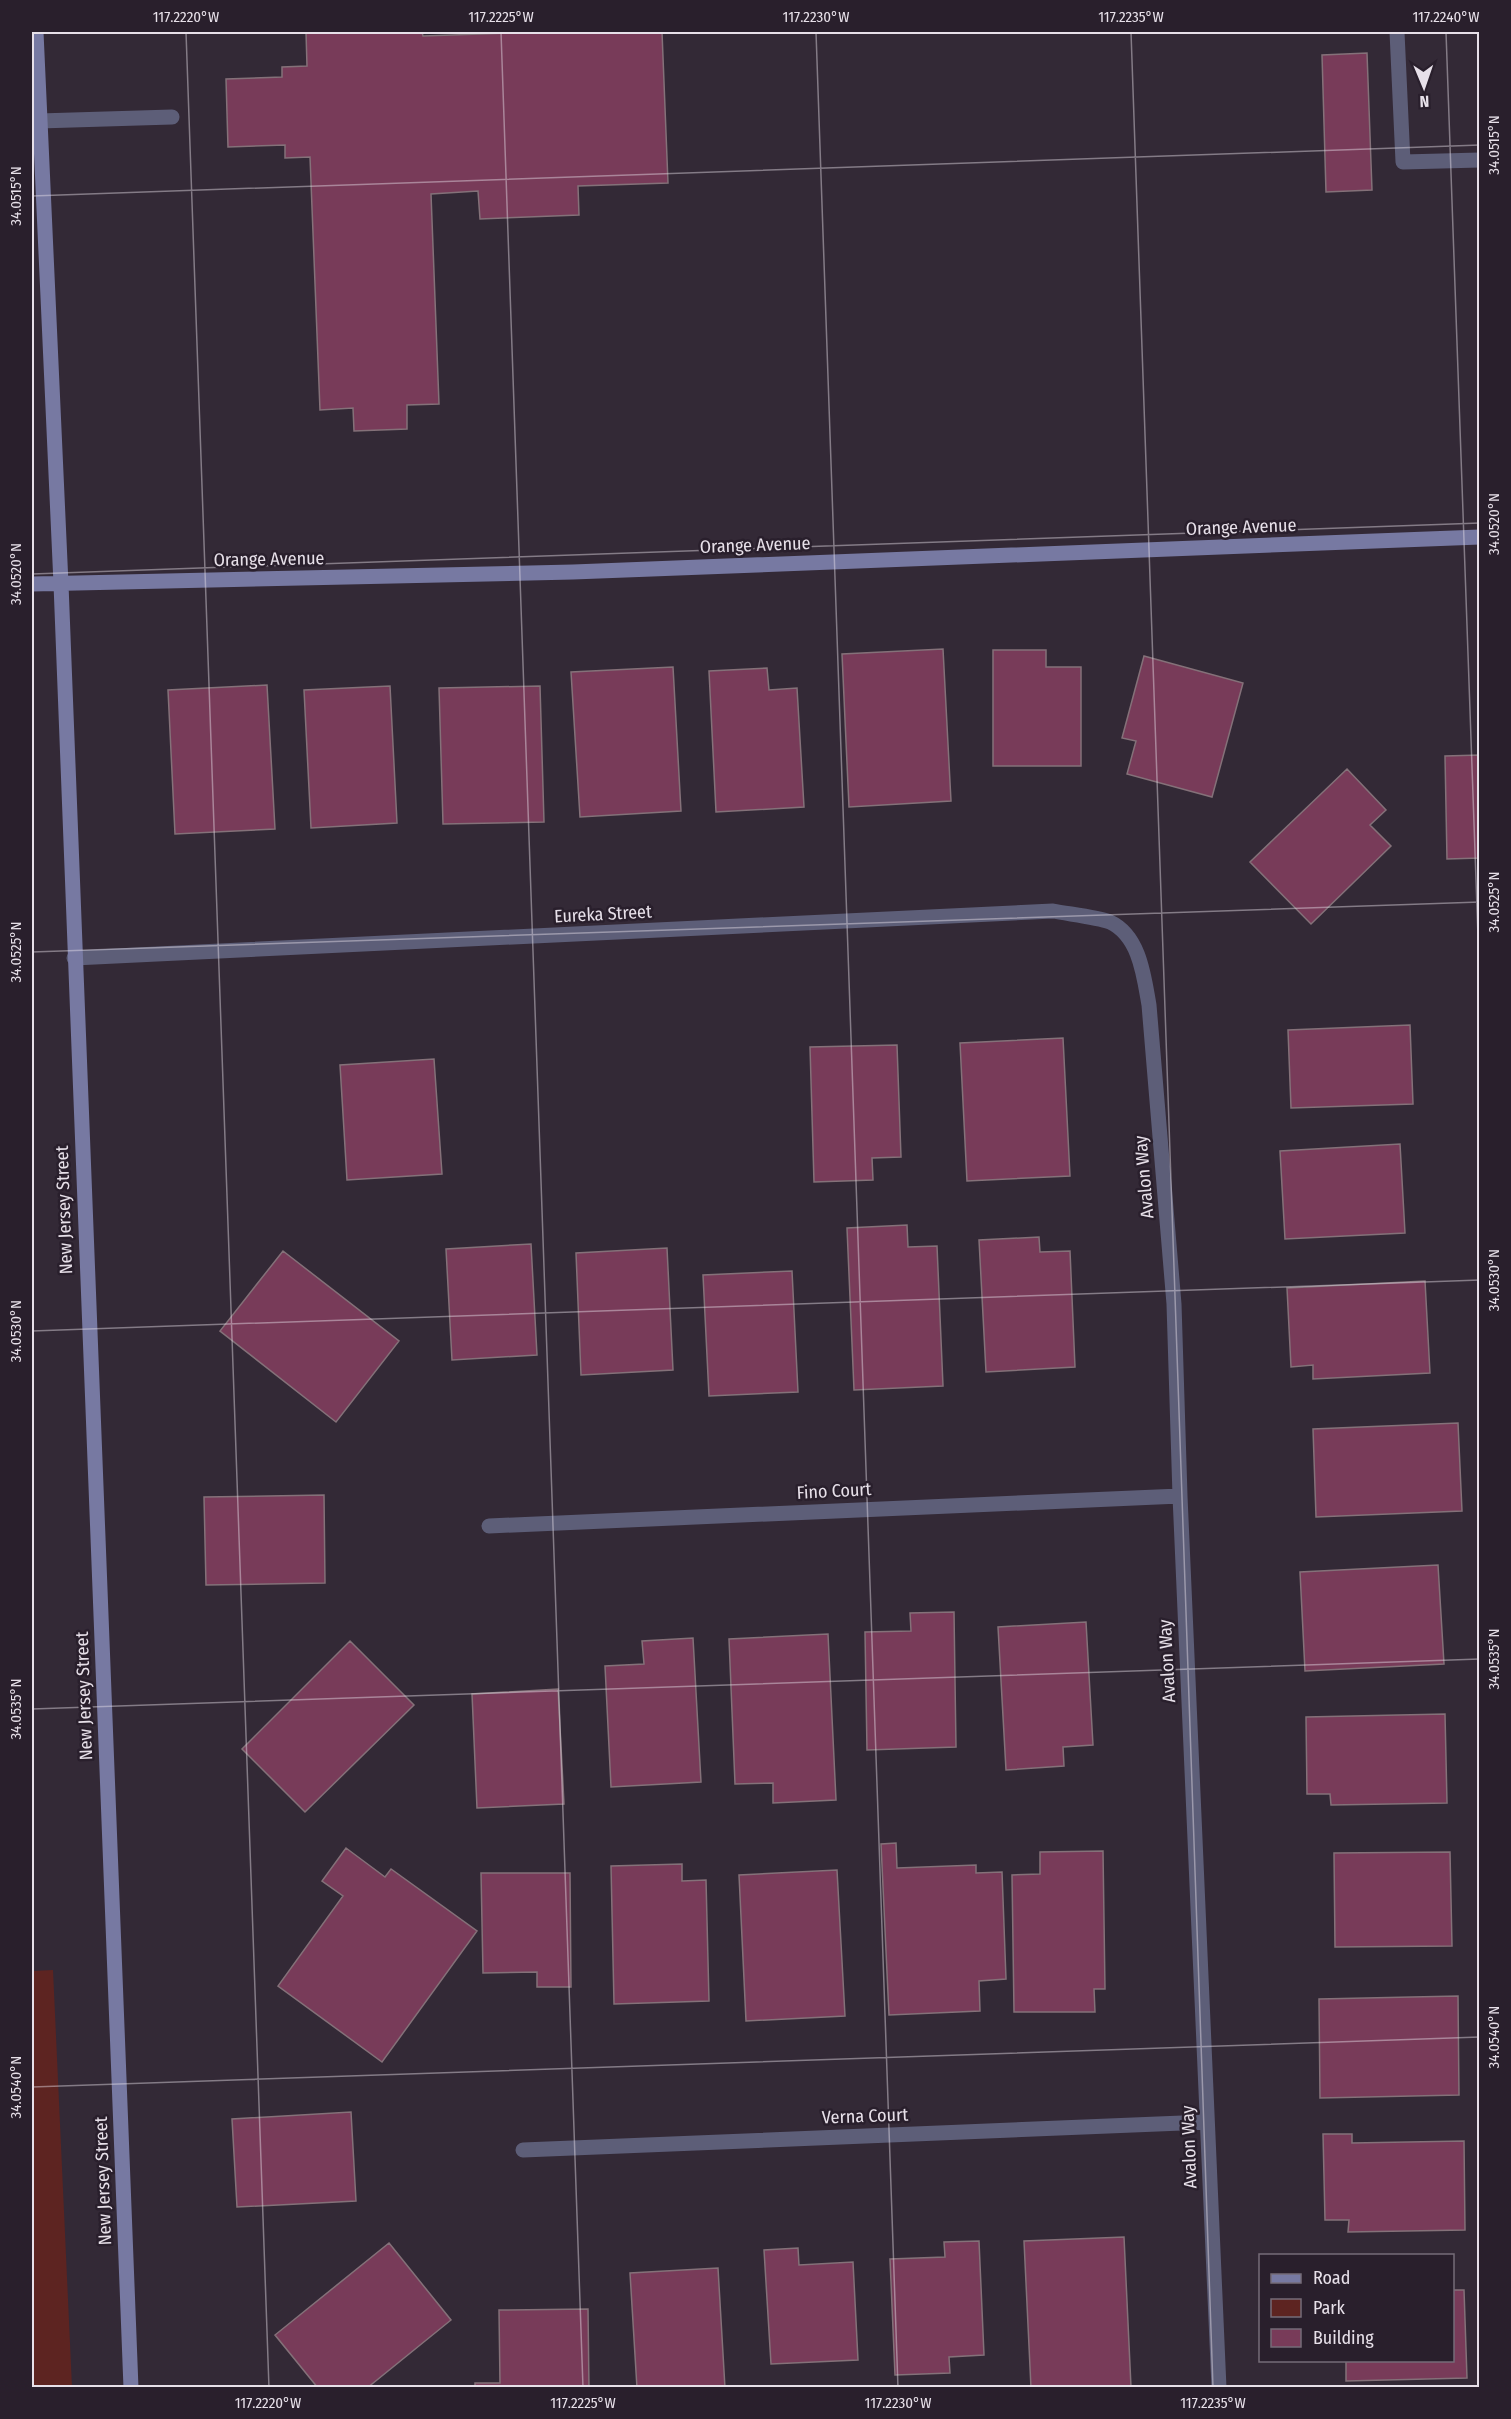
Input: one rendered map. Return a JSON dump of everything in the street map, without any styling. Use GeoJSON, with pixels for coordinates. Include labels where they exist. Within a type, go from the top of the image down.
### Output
{"type":"FeatureCollection","features":[{"type":"Feature","properties":{"kind":"street","name":"New Jersey Street"},"geometry":{"type":"LineString","coordinates":[[36,32],[61,584],[131,2388]]}},
{"type":"Feature","properties":{"kind":"street"},"geometry":{"type":"LineString","coordinates":[[1397,32],[1403,162],[1479,160]]}},
{"type":"Feature","properties":{"kind":"street"},"geometry":{"type":"LineString","coordinates":[[39,121],[172,117]]}},
{"type":"Feature","properties":{"kind":"street","name":"Orange Avenue"},"geometry":{"type":"LineString","coordinates":[[32,584],[573,572],[1479,537]]}},
{"type":"Feature","properties":{"kind":"street","name":"Eureka Street"},"geometry":{"type":"LineString","coordinates":[[74,958],[1053,911],[1110,922],[1128,938]]}},
{"type":"Feature","properties":{"kind":"street","name":"Avalon Way"},"geometry":{"type":"LineString","coordinates":[[1128,938],[1141,962],[1149,1005],[1174,1305],[1180,1496],[1219,2388]]}},
{"type":"Feature","properties":{"kind":"street","name":"Fino Court"},"geometry":{"type":"LineString","coordinates":[[489,1526],[1180,1496]]}},
{"type":"Feature","properties":{"kind":"street","name":"Verna Court"},"geometry":{"type":"LineString","coordinates":[[524,2150],[1207,2122]]}},
{"type":"Feature","properties":{"kind":"green space"},"geometry":{"type":"Polygon","coordinates":[[[53,1970],[72,2387],[32,2387],[32,1971],[53,1970]]]}},
{"type":"Feature","properties":{"kind":"building"},"geometry":{"type":"Polygon","coordinates":[[[306,32],[422,32],[423,36],[536,32],[662,32],[668,183],[578,186],[579,215],[480,219],[478,191],[431,194],[439,404],[407,405],[407,429],[354,431],[353,408],[320,410],[310,157],[285,158],[285,145],[228,147],[226,79],[282,77],[282,67],[307,66],[306,32]]]}},
{"type":"Feature","properties":{"kind":"building"},"geometry":{"type":"Polygon","coordinates":[[[1367,53],[1372,190],[1326,192],[1322,55],[1367,53]]]}},
{"type":"Feature","properties":{"kind":"building"},"geometry":{"type":"Polygon","coordinates":[[[943,649],[951,801],[849,807],[842,654],[943,649]]]}},
{"type":"Feature","properties":{"kind":"building"},"geometry":{"type":"Polygon","coordinates":[[[993,650],[1046,650],[1046,667],[1081,667],[1081,766],[993,766],[993,650]]]}},
{"type":"Feature","properties":{"kind":"building"},"geometry":{"type":"Polygon","coordinates":[[[1144,656],[1243,683],[1212,797],[1127,774],[1136,741],[1122,738],[1144,656]]]}},
{"type":"Feature","properties":{"kind":"building"},"geometry":{"type":"Polygon","coordinates":[[[673,667],[681,811],[580,817],[571,672],[673,667]]]}},
{"type":"Feature","properties":{"kind":"building"},"geometry":{"type":"Polygon","coordinates":[[[767,668],[769,690],[797,688],[804,807],[716,812],[709,671],[767,668]]]}},
{"type":"Feature","properties":{"kind":"building"},"geometry":{"type":"Polygon","coordinates":[[[267,685],[275,829],[175,834],[168,690],[267,685]]]}},
{"type":"Feature","properties":{"kind":"building"},"geometry":{"type":"Polygon","coordinates":[[[390,686],[397,823],[311,828],[304,690],[390,686]]]}},
{"type":"Feature","properties":{"kind":"building"},"geometry":{"type":"Polygon","coordinates":[[[540,686],[544,822],[443,824],[439,688],[540,686]]]}},
{"type":"Feature","properties":{"kind":"building"},"geometry":{"type":"Polygon","coordinates":[[[1480,755],[1480,858],[1447,859],[1445,756],[1480,755]]]}},
{"type":"Feature","properties":{"kind":"building"},"geometry":{"type":"Polygon","coordinates":[[[1347,769],[1386,810],[1370,825],[1391,846],[1311,924],[1250,862],[1347,769]]]}},
{"type":"Feature","properties":{"kind":"building"},"geometry":{"type":"Polygon","coordinates":[[[1410,1025],[1413,1104],[1291,1108],[1288,1030],[1410,1025]]]}},
{"type":"Feature","properties":{"kind":"building"},"geometry":{"type":"Polygon","coordinates":[[[1063,1038],[1070,1176],[967,1181],[960,1043],[1063,1038]]]}},
{"type":"Feature","properties":{"kind":"building"},"geometry":{"type":"Polygon","coordinates":[[[897,1045],[901,1157],[872,1158],[873,1180],[814,1182],[810,1047],[897,1045]]]}},
{"type":"Feature","properties":{"kind":"building"},"geometry":{"type":"Polygon","coordinates":[[[434,1059],[442,1174],[347,1180],[340,1065],[434,1059]]]}},
{"type":"Feature","properties":{"kind":"building"},"geometry":{"type":"Polygon","coordinates":[[[1400,1144],[1405,1233],[1285,1239],[1280,1151],[1400,1144]]]}},
{"type":"Feature","properties":{"kind":"building"},"geometry":{"type":"Polygon","coordinates":[[[907,1225],[908,1247],[937,1246],[943,1386],[854,1390],[847,1228],[907,1225]]]}},
{"type":"Feature","properties":{"kind":"building"},"geometry":{"type":"Polygon","coordinates":[[[1039,1237],[1040,1252],[1070,1251],[1075,1367],[986,1372],[979,1240],[1039,1237]]]}},
{"type":"Feature","properties":{"kind":"building"},"geometry":{"type":"Polygon","coordinates":[[[531,1244],[537,1355],[452,1360],[446,1249],[531,1244]]]}},
{"type":"Feature","properties":{"kind":"building"},"geometry":{"type":"Polygon","coordinates":[[[667,1248],[673,1370],[581,1375],[576,1253],[667,1248]]]}},
{"type":"Feature","properties":{"kind":"building"},"geometry":{"type":"Polygon","coordinates":[[[283,1251],[399,1341],[336,1422],[220,1331],[283,1251]]]}},
{"type":"Feature","properties":{"kind":"building"},"geometry":{"type":"Polygon","coordinates":[[[792,1271],[798,1392],[709,1396],[703,1275],[792,1271]]]}},
{"type":"Feature","properties":{"kind":"building"},"geometry":{"type":"Polygon","coordinates":[[[1425,1281],[1430,1373],[1313,1379],[1313,1365],[1291,1367],[1287,1288],[1425,1281]]]}},
{"type":"Feature","properties":{"kind":"building"},"geometry":{"type":"Polygon","coordinates":[[[1458,1423],[1462,1511],[1316,1517],[1313,1429],[1458,1423]]]}},
{"type":"Feature","properties":{"kind":"building"},"geometry":{"type":"Polygon","coordinates":[[[324,1495],[325,1583],[206,1585],[204,1497],[324,1495]]]}},
{"type":"Feature","properties":{"kind":"building"},"geometry":{"type":"Polygon","coordinates":[[[1438,1565],[1444,1664],[1305,1671],[1300,1572],[1438,1565]]]}},
{"type":"Feature","properties":{"kind":"building"},"geometry":{"type":"Polygon","coordinates":[[[954,1612],[956,1747],[867,1750],[865,1632],[911,1631],[910,1613],[954,1612]]]}},
{"type":"Feature","properties":{"kind":"building"},"geometry":{"type":"Polygon","coordinates":[[[1086,1622],[1093,1745],[1063,1747],[1064,1766],[1006,1770],[998,1627],[1086,1622]]]}},
{"type":"Feature","properties":{"kind":"building"},"geometry":{"type":"Polygon","coordinates":[[[828,1634],[836,1800],[773,1803],[773,1783],[735,1784],[729,1639],[828,1634]]]}},
{"type":"Feature","properties":{"kind":"building"},"geometry":{"type":"Polygon","coordinates":[[[693,1638],[701,1782],[611,1787],[605,1666],[644,1664],[642,1641],[693,1638]]]}},
{"type":"Feature","properties":{"kind":"building"},"geometry":{"type":"Polygon","coordinates":[[[350,1641],[414,1705],[305,1812],[242,1749],[350,1641]]]}},
{"type":"Feature","properties":{"kind":"building"},"geometry":{"type":"Polygon","coordinates":[[[558,1689],[564,1804],[477,1808],[472,1694],[558,1689]]]}},
{"type":"Feature","properties":{"kind":"building"},"geometry":{"type":"Polygon","coordinates":[[[1445,1714],[1447,1803],[1331,1805],[1330,1794],[1307,1794],[1306,1717],[1445,1714]]]}},
{"type":"Feature","properties":{"kind":"building"},"geometry":{"type":"Polygon","coordinates":[[[896,1843],[897,1868],[976,1865],[976,1873],[1002,1872],[1006,1979],[979,1981],[980,2011],[889,2015],[881,1844],[896,1843]]]}},
{"type":"Feature","properties":{"kind":"building"},"geometry":{"type":"Polygon","coordinates":[[[346,1848],[385,1877],[391,1869],[477,1931],[382,2062],[278,1986],[343,1896],[322,1881],[346,1848]]]}},
{"type":"Feature","properties":{"kind":"building"},"geometry":{"type":"Polygon","coordinates":[[[1103,1851],[1105,1989],[1094,1989],[1095,2012],[1014,2012],[1012,1875],[1040,1874],[1040,1852],[1103,1851]]]}},
{"type":"Feature","properties":{"kind":"building"},"geometry":{"type":"Polygon","coordinates":[[[1450,1852],[1452,1946],[1335,1947],[1334,1853],[1450,1852]]]}},
{"type":"Feature","properties":{"kind":"building"},"geometry":{"type":"Polygon","coordinates":[[[682,1864],[682,1881],[706,1880],[709,2001],[614,2004],[611,1866],[682,1864]]]}},
{"type":"Feature","properties":{"kind":"building"},"geometry":{"type":"Polygon","coordinates":[[[837,1870],[845,2016],[746,2021],[739,1875],[837,1870]]]}},
{"type":"Feature","properties":{"kind":"building"},"geometry":{"type":"Polygon","coordinates":[[[481,1873],[570,1873],[571,1987],[537,1987],[537,1972],[483,1973],[481,1873]]]}},
{"type":"Feature","properties":{"kind":"building"},"geometry":{"type":"Polygon","coordinates":[[[1458,1996],[1459,2095],[1320,2098],[1319,1999],[1458,1996]]]}},
{"type":"Feature","properties":{"kind":"building"},"geometry":{"type":"Polygon","coordinates":[[[351,2112],[356,2201],[237,2207],[232,2119],[351,2112]]]}},
{"type":"Feature","properties":{"kind":"building"},"geometry":{"type":"Polygon","coordinates":[[[1323,2134],[1352,2134],[1352,2143],[1464,2141],[1465,2230],[1348,2232],[1349,2220],[1325,2220],[1323,2134]]]}},
{"type":"Feature","properties":{"kind":"building"},"geometry":{"type":"Polygon","coordinates":[[[1124,2237],[1131,2387],[1031,2388],[1024,2241],[1124,2237]]]}},
{"type":"Feature","properties":{"kind":"building"},"geometry":{"type":"Polygon","coordinates":[[[979,2241],[984,2355],[949,2357],[950,2373],[895,2375],[890,2259],[945,2257],[944,2242],[979,2241]]]}},
{"type":"Feature","properties":{"kind":"building"},"geometry":{"type":"Polygon","coordinates":[[[389,2243],[451,2320],[367,2388],[318,2388],[275,2335],[389,2243]]]}},
{"type":"Feature","properties":{"kind":"building"},"geometry":{"type":"Polygon","coordinates":[[[798,2248],[799,2265],[853,2262],[858,2360],[771,2364],[764,2250],[798,2248]]]}},
{"type":"Feature","properties":{"kind":"building"},"geometry":{"type":"Polygon","coordinates":[[[718,2268],[725,2388],[637,2388],[630,2273],[718,2268]]]}},
{"type":"Feature","properties":{"kind":"building"},"geometry":{"type":"Polygon","coordinates":[[[1454,2290],[1464,2290],[1467,2378],[1346,2381],[1346,2362],[1454,2362],[1454,2290]]]}},
{"type":"Feature","properties":{"kind":"building"},"geometry":{"type":"Polygon","coordinates":[[[588,2309],[589,2388],[475,2388],[475,2383],[500,2383],[499,2310],[588,2309]]]}}]}
